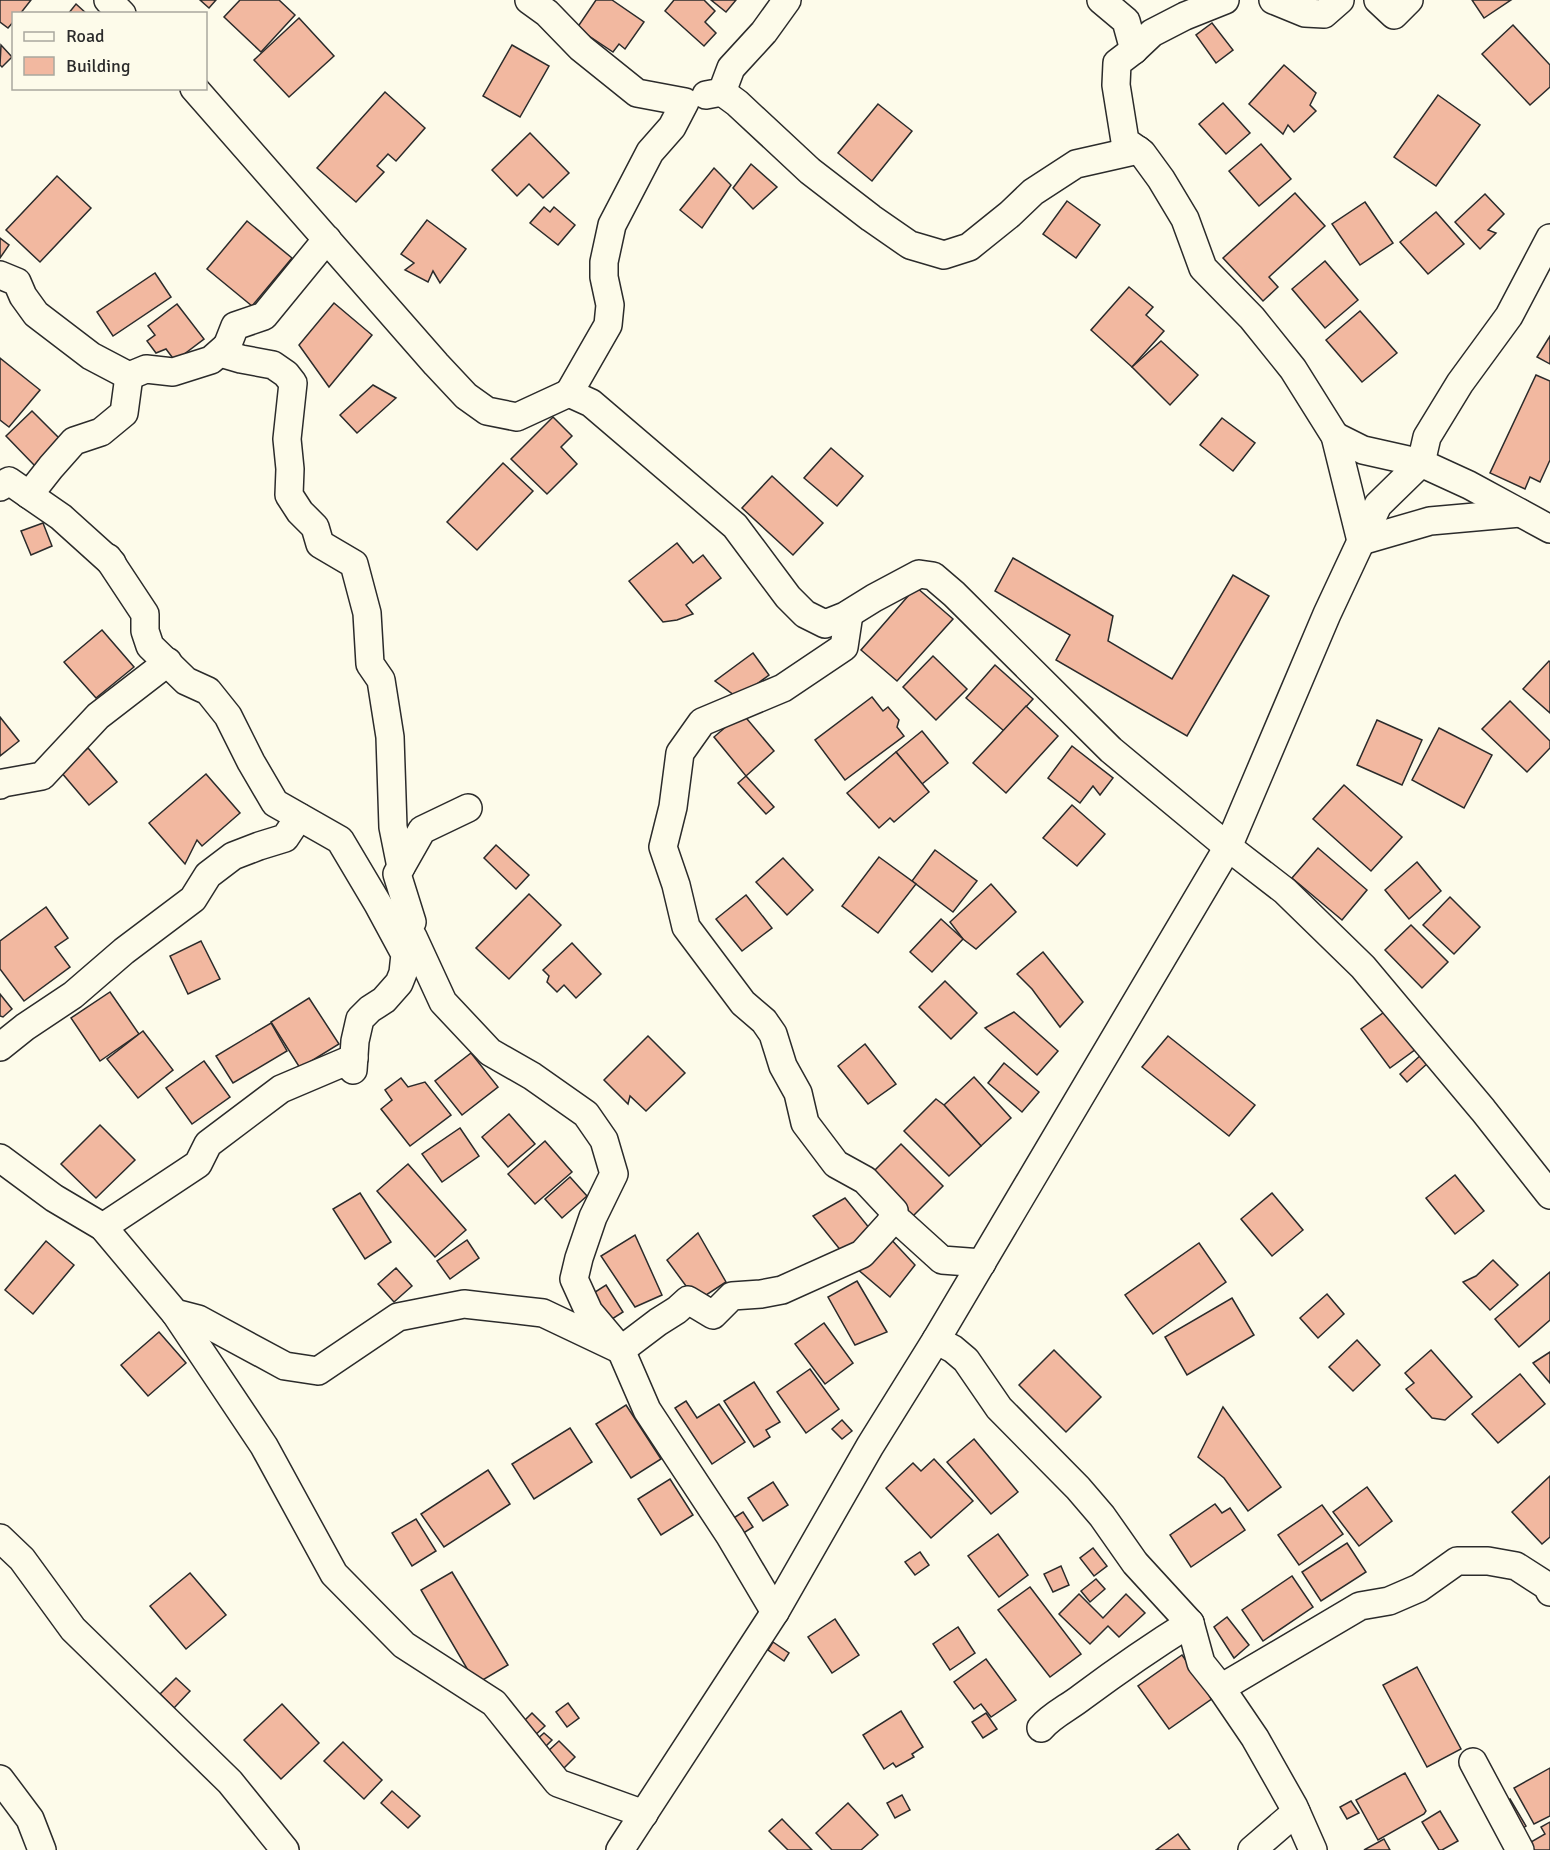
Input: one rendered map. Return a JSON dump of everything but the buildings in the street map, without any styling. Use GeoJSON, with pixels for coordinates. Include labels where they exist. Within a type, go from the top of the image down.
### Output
{"type":"FeatureCollection","features":[{"type":"Feature","properties":{"kind":"street"},"geometry":{"type":"LineString","coordinates":[[108,0],[120,12]]}},
{"type":"Feature","properties":{"kind":"street"},"geometry":{"type":"LineString","coordinates":[[196,90],[466,396],[487,411],[517,417],[569,393],[608,325],[610,305],[604,277],[604,262],[612,225],[650,152],[672,127],[685,102],[637,93],[581,48],[547,13],[529,0]]}},
{"type":"Feature","properties":{"kind":"street"},"geometry":{"type":"LineString","coordinates":[[722,92],[731,68],[764,32],[787,0]]}},
{"type":"Feature","properties":{"kind":"street"},"geometry":{"type":"LineString","coordinates":[[1101,0],[1126,21],[1134,50]]}},
{"type":"Feature","properties":{"kind":"street"},"geometry":{"type":"LineString","coordinates":[[1225,0],[1185,15],[1152,33],[1117,63],[1116,85],[1125,141],[1138,150],[1161,179],[1185,219],[1203,268],[1252,318],[1293,369],[1335,436],[1361,541]]}},
{"type":"Feature","properties":{"kind":"street"},"geometry":{"type":"LineString","coordinates":[[1272,0],[1305,13],[1327,5]]}},
{"type":"Feature","properties":{"kind":"street"},"geometry":{"type":"LineString","coordinates":[[1378,0],[1394,15],[1409,0]]}},
{"type":"Feature","properties":{"kind":"street"},"geometry":{"type":"LineString","coordinates":[[678,101],[722,92],[737,103],[810,171],[871,218],[910,245],[944,255],[969,247],[1033,192],[1076,164],[1138,150]]}},
{"type":"Feature","properties":{"kind":"street"},"geometry":{"type":"LineString","coordinates":[[620,1850],[775,1612],[870,1446],[936,1340],[1228,847],[1327,614],[1378,505],[1421,464],[1427,437],[1460,383],[1509,316],[1550,238]]}},
{"type":"Feature","properties":{"kind":"street"},"geometry":{"type":"LineString","coordinates":[[327,239],[264,316],[235,326],[225,354],[273,364],[286,374],[292,383],[287,439],[290,470],[289,495],[300,512],[315,527],[320,544],[354,564],[367,613],[370,664],[381,680],[390,737],[393,827],[401,867]]}},
{"type":"Feature","properties":{"kind":"street"},"geometry":{"type":"LineString","coordinates":[[0,275],[17,282],[23,296],[36,314],[92,356],[129,376]]}},
{"type":"Feature","properties":{"kind":"street"},"geometry":{"type":"LineString","coordinates":[[129,376],[146,369],[173,372],[211,360],[228,345]]}},
{"type":"Feature","properties":{"kind":"street"},"geometry":{"type":"LineString","coordinates":[[9,483],[51,467],[74,441],[101,432],[124,413],[129,376]]}},
{"type":"Feature","properties":{"kind":"street"},"geometry":{"type":"LineString","coordinates":[[569,393],[591,403],[735,526],[788,597],[805,614],[825,624],[849,614],[919,574],[933,576],[954,594],[1111,750],[1285,891],[1363,967],[1501,1131],[1550,1195]]}},
{"type":"Feature","properties":{"kind":"street"},"geometry":{"type":"LineString","coordinates":[[1335,436],[1363,450],[1421,464],[1470,485],[1550,529]]}},
{"type":"Feature","properties":{"kind":"street"},"geometry":{"type":"LineString","coordinates":[[9,483],[61,518],[110,560],[145,614],[144,631],[150,646],[186,681],[208,691],[228,716],[275,803],[340,840],[391,918],[405,954],[403,973],[399,983],[384,1000],[360,1019],[355,1041],[354,1064],[281,1089],[208,1144],[198,1164],[103,1227]]}},
{"type":"Feature","properties":{"kind":"street"},"geometry":{"type":"LineString","coordinates":[[1361,541],[1430,521],[1520,513]]}},
{"type":"Feature","properties":{"kind":"street"},"geometry":{"type":"LineString","coordinates":[[621,1350],[688,1300],[713,1315],[732,1296],[782,1290],[850,1260],[862,1254],[891,1222],[894,1211],[865,1180],[836,1164],[805,1123],[798,1094],[783,1066],[773,1034],[764,1021],[743,1004],[686,927],[676,885],[663,847],[673,807],[680,753],[702,722],[783,688],[844,647],[849,614]]}},
{"type":"Feature","properties":{"kind":"street"},"geometry":{"type":"LineString","coordinates":[[0,785],[42,776],[98,716],[168,662]]}},
{"type":"Feature","properties":{"kind":"street"},"geometry":{"type":"LineString","coordinates":[[391,918],[412,922],[397,874],[422,830],[468,808]]}},
{"type":"Feature","properties":{"kind":"street"},"geometry":{"type":"LineString","coordinates":[[0,1047],[73,994],[124,951],[193,899],[208,875],[233,856],[285,838],[299,817]]}},
{"type":"Feature","properties":{"kind":"street"},"geometry":{"type":"LineString","coordinates":[[391,918],[413,937],[443,1002],[490,1052],[532,1076],[586,1114],[604,1140],[614,1174],[593,1217],[574,1279],[589,1311],[621,1350],[647,1410],[730,1536],[775,1612]]}},
{"type":"Feature","properties":{"kind":"street"},"geometry":{"type":"LineString","coordinates":[[0,1158],[54,1198],[103,1227],[175,1313],[264,1446],[334,1574],[404,1645],[494,1703],[558,1783],[644,1814]]}},
{"type":"Feature","properties":{"kind":"street"},"geometry":{"type":"LineString","coordinates":[[891,1222],[900,1222],[942,1260],[982,1263]]}},
{"type":"Feature","properties":{"kind":"street"},"geometry":{"type":"LineString","coordinates":[[175,1313],[198,1319],[285,1366],[318,1371],[398,1317],[464,1304],[543,1313],[621,1350]]}},
{"type":"Feature","properties":{"kind":"street"},"geometry":{"type":"LineString","coordinates":[[936,1340],[953,1349],[966,1360],[999,1408],[1084,1495],[1135,1563],[1190,1623],[1201,1664],[1221,1688],[1255,1738],[1296,1812],[1313,1850]]}},
{"type":"Feature","properties":{"kind":"street"},"geometry":{"type":"LineString","coordinates":[[0,1538],[22,1558],[73,1629],[230,1782],[285,1850]]}},
{"type":"Feature","properties":{"kind":"street"},"geometry":{"type":"LineString","coordinates":[[1221,1688],[1360,1606],[1389,1601],[1419,1588],[1457,1561],[1488,1561],[1516,1566],[1547,1586],[1550,1593]]}},
{"type":"Feature","properties":{"kind":"street"},"geometry":{"type":"LineString","coordinates":[[1041,1728],[1111,1674],[1190,1623]]}},
{"type":"Feature","properties":{"kind":"street"},"geometry":{"type":"LineString","coordinates":[[1473,1762],[1520,1850]]}},
{"type":"Feature","properties":{"kind":"street"},"geometry":{"type":"LineString","coordinates":[[0,1779],[30,1819],[42,1850]]}},
{"type":"Feature","properties":{"kind":"street"},"geometry":{"type":"LineString","coordinates":[[1252,1850],[1296,1812]]}}]}
